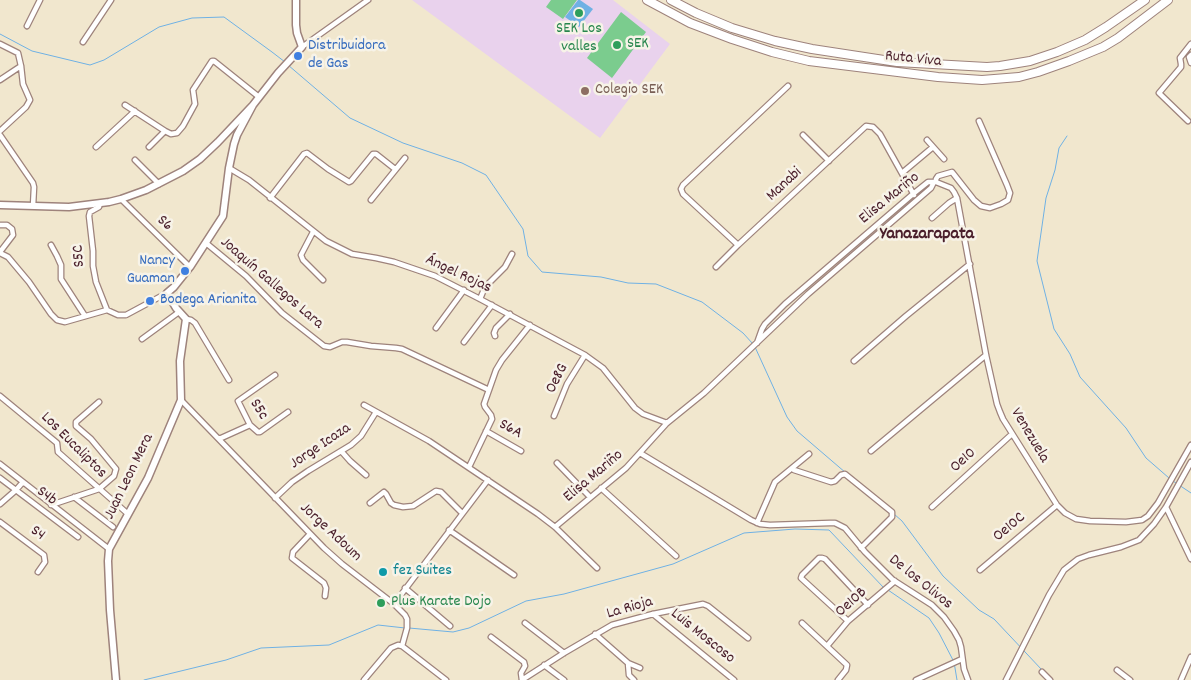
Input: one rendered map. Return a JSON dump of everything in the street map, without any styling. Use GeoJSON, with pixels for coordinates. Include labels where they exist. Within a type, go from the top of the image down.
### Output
{"type":"FeatureCollection","features":[{"type":"Feature","properties":{"kind":"highway","name":"Ruta Viva"},"geometry":{"type":"LineString","coordinates":[[647,0],[690,22],[732,39],[772,52],[809,61],[938,77],[982,80],[1019,77],[1078,58],[1118,38],[1169,0]]}},
{"type":"Feature","properties":{"kind":"highway","name":"Ruta Viva"},"geometry":{"type":"LineString","coordinates":[[671,0],[732,28],[775,41],[812,49],[897,62],[987,67],[1022,62],[1057,52],[1085,40],[1145,0]]}},
{"type":"Feature","properties":{"kind":"street"},"geometry":{"type":"LineString","coordinates":[[27,26],[40,0]]}},
{"type":"Feature","properties":{"kind":"street"},"geometry":{"type":"LineString","coordinates":[[83,42],[111,0]]}},
{"type":"Feature","properties":{"kind":"street"},"geometry":{"type":"LineString","coordinates":[[296,0],[297,33],[302,47]]}},
{"type":"Feature","properties":{"kind":"street"},"geometry":{"type":"LineString","coordinates":[[0,205],[69,207],[100,203],[120,199],[159,184],[184,171],[218,142],[302,47],[368,0]]}},
{"type":"Feature","properties":{"kind":"street"},"geometry":{"type":"LineString","coordinates":[[0,44],[18,54],[23,84],[30,100],[26,107],[0,133],[33,183],[33,206]]}},
{"type":"Feature","properties":{"kind":"street"},"geometry":{"type":"LineString","coordinates":[[1188,121],[1159,94],[1181,67],[1180,58],[1191,44]]}},
{"type":"Feature","properties":{"kind":"street"},"geometry":{"type":"LineString","coordinates":[[1191,55],[1189,57],[1191,63]]}},
{"type":"Feature","properties":{"kind":"street"},"geometry":{"type":"LineString","coordinates":[[125,105],[165,131],[171,134],[177,133],[183,126],[194,104],[193,90],[212,61],[259,97]]}},
{"type":"Feature","properties":{"kind":"street"},"geometry":{"type":"LineString","coordinates":[[0,80],[21,66]]}},
{"type":"Feature","properties":{"kind":"street"},"geometry":{"type":"LineString","coordinates":[[738,245],[683,194],[681,189],[788,86]]}},
{"type":"Feature","properties":{"kind":"street"},"geometry":{"type":"LineString","coordinates":[[0,225],[7,225],[12,229],[13,235],[0,253],[8,257],[29,282],[50,314],[57,320],[65,322],[107,310],[118,315],[126,315],[167,293],[174,287],[190,267],[223,216],[234,144],[253,104]]}},
{"type":"Feature","properties":{"kind":"street"},"geometry":{"type":"LineString","coordinates":[[96,147],[135,111]]}},
{"type":"Feature","properties":{"kind":"street"},"geometry":{"type":"LineString","coordinates":[[932,218],[957,198],[950,188],[935,182],[938,176],[952,172],[981,206],[990,208],[1008,200],[1010,193],[979,121]]}},
{"type":"Feature","properties":{"kind":"street","name":"Manabi"},"geometry":{"type":"LineString","coordinates":[[716,267],[864,128],[873,127],[880,134],[902,174]]}},
{"type":"Feature","properties":{"kind":"street"},"geometry":{"type":"LineString","coordinates":[[149,147],[165,131]]}},
{"type":"Feature","properties":{"kind":"street"},"geometry":{"type":"LineString","coordinates":[[803,135],[829,161]]}},
{"type":"Feature","properties":{"kind":"street"},"geometry":{"type":"LineString","coordinates":[[927,140],[944,158]]}},
{"type":"Feature","properties":{"kind":"street"},"geometry":{"type":"LineString","coordinates":[[916,201],[902,174],[933,147]]}},
{"type":"Feature","properties":{"kind":"street"},"geometry":{"type":"LineString","coordinates":[[270,198],[304,154],[307,153],[349,182],[373,154],[376,154],[395,169]]}},
{"type":"Feature","properties":{"kind":"street"},"geometry":{"type":"LineString","coordinates":[[371,200],[405,158]]}},
{"type":"Feature","properties":{"kind":"street"},"geometry":{"type":"LineString","coordinates":[[135,160],[159,184]]}},
{"type":"Feature","properties":{"kind":"street","name":"Ángel Rojas"},"geometry":{"type":"LineString","coordinates":[[229,168],[249,180],[326,241],[352,254],[414,268],[464,290],[585,355],[603,368],[635,408],[643,414],[667,423]]}},
{"type":"Feature","properties":{"kind":"street","name":"Elisa Mariño"},"geometry":{"type":"LineString","coordinates":[[757,342],[765,324],[790,300],[913,194],[928,182],[935,182]]}},
{"type":"Feature","properties":{"kind":"street","name":"Elisa Mariño"},"geometry":{"type":"LineString","coordinates":[[555,527],[626,468],[667,423],[704,393],[796,305],[931,188],[935,182]]}},
{"type":"Feature","properties":{"kind":"street","name":"Venezuela"},"geometry":{"type":"LineString","coordinates":[[957,198],[997,404],[1003,419],[1057,505],[1065,513],[1076,519],[1126,522],[1142,520],[1158,504],[1191,445]]}},
{"type":"Feature","properties":{"kind":"street","name":"S6"},"geometry":{"type":"LineString","coordinates":[[120,199],[190,267]]}},
{"type":"Feature","properties":{"kind":"street","name":"S5C"},"geometry":{"type":"LineString","coordinates":[[100,203],[99,207],[90,212],[89,216],[96,282],[107,310]]}},
{"type":"Feature","properties":{"kind":"street"},"geometry":{"type":"LineString","coordinates":[[313,232],[301,253],[301,258],[323,280]]}},
{"type":"Feature","properties":{"kind":"street","name":"Joaquín Gallegos Lara"},"geometry":{"type":"LineString","coordinates":[[206,243],[246,276],[282,313],[324,346],[347,342],[402,349],[489,390]]}},
{"type":"Feature","properties":{"kind":"street"},"geometry":{"type":"LineString","coordinates":[[51,245],[58,256],[60,279],[85,316]]}},
{"type":"Feature","properties":{"kind":"street"},"geometry":{"type":"LineString","coordinates":[[480,299],[485,287],[505,267],[512,254]]}},
{"type":"Feature","properties":{"kind":"street"},"geometry":{"type":"LineString","coordinates":[[854,362],[906,316],[970,264]]}},
{"type":"Feature","properties":{"kind":"street"},"geometry":{"type":"LineString","coordinates":[[436,328],[464,290]]}},
{"type":"Feature","properties":{"kind":"street"},"geometry":{"type":"LineString","coordinates":[[167,293],[179,312],[195,324],[229,380]]}},
{"type":"Feature","properties":{"kind":"street"},"geometry":{"type":"LineString","coordinates":[[790,300],[796,305]]}},
{"type":"Feature","properties":{"kind":"street"},"geometry":{"type":"LineString","coordinates":[[464,342],[492,305]]}},
{"type":"Feature","properties":{"kind":"street"},"geometry":{"type":"LineString","coordinates":[[142,339],[179,312]]}},
{"type":"Feature","properties":{"kind":"street"},"geometry":{"type":"LineString","coordinates":[[495,336],[496,328],[510,314]]}},
{"type":"Feature","properties":{"kind":"street","name":"Juan Leon Mera"},"geometry":{"type":"LineString","coordinates":[[116,680],[110,610],[109,549],[148,478],[182,400],[180,361],[186,319]]}},
{"type":"Feature","properties":{"kind":"street"},"geometry":{"type":"LineString","coordinates":[[469,467],[492,417],[484,406],[499,364],[530,325]]}},
{"type":"Feature","properties":{"kind":"street","name":"Oe8G"},"geometry":{"type":"LineString","coordinates":[[554,416],[566,387],[585,355]]}},
{"type":"Feature","properties":{"kind":"street"},"geometry":{"type":"LineString","coordinates":[[871,451],[986,355]]}},
{"type":"Feature","properties":{"kind":"street","name":"S5c"},"geometry":{"type":"LineString","coordinates":[[275,374],[238,401],[250,425],[258,432],[288,412]]}},
{"type":"Feature","properties":{"kind":"street","name":"Los Eucaliptos"},"geometry":{"type":"LineString","coordinates":[[0,396],[57,443],[58,452],[128,514]]}},
{"type":"Feature","properties":{"kind":"street","name":"Jorge Adoum"},"geometry":{"type":"LineString","coordinates":[[182,400],[310,534],[342,564],[406,615],[407,628],[403,644]]}},
{"type":"Feature","properties":{"kind":"street"},"geometry":{"type":"LineString","coordinates":[[51,505],[99,489],[114,476],[116,469],[91,439],[76,426],[76,422],[99,402]]}},
{"type":"Feature","properties":{"kind":"street"},"geometry":{"type":"LineString","coordinates":[[364,405],[422,436],[488,480],[555,527],[597,568]]}},
{"type":"Feature","properties":{"kind":"street","name":"Jorge Icaza"},"geometry":{"type":"LineString","coordinates":[[275,498],[292,482],[351,445],[361,436],[376,412]]}},
{"type":"Feature","properties":{"kind":"street"},"geometry":{"type":"LineString","coordinates":[[219,439],[250,425]]}},
{"type":"Feature","properties":{"kind":"street","name":"S6A"},"geometry":{"type":"LineString","coordinates":[[486,431],[521,451]]}},
{"type":"Feature","properties":{"kind":"street","name":"Oe10"},"geometry":{"type":"LineString","coordinates":[[932,506],[1012,434]]}},
{"type":"Feature","properties":{"kind":"street"},"geometry":{"type":"LineString","coordinates":[[342,452],[366,475]]}},
{"type":"Feature","properties":{"kind":"street","name":"De los Olivos"},"geometry":{"type":"LineString","coordinates":[[640,453],[757,523],[770,525],[835,523],[840,525],[848,531],[861,548],[894,581],[939,611],[950,624],[961,647],[960,660],[968,680]]}},
{"type":"Feature","properties":{"kind":"street"},"geometry":{"type":"LineString","coordinates":[[757,523],[775,482],[809,454]]}},
{"type":"Feature","properties":{"kind":"street"},"geometry":{"type":"LineString","coordinates":[[1006,680],[1048,595],[1064,570],[1078,559],[1139,540],[1166,507],[1191,462]]}},
{"type":"Feature","properties":{"kind":"street"},"geometry":{"type":"LineString","coordinates":[[557,463],[590,497]]}},
{"type":"Feature","properties":{"kind":"street"},"geometry":{"type":"LineString","coordinates":[[0,464],[109,549]]}},
{"type":"Feature","properties":{"kind":"street"},"geometry":{"type":"LineString","coordinates":[[794,470],[831,482],[845,474],[892,512],[892,516],[861,548]]}},
{"type":"Feature","properties":{"kind":"street","name":"S4b"},"geometry":{"type":"LineString","coordinates":[[0,478],[78,537]]}},
{"type":"Feature","properties":{"kind":"street"},"geometry":{"type":"LineString","coordinates":[[394,604],[488,480]]}},
{"type":"Feature","properties":{"kind":"street"},"geometry":{"type":"LineString","coordinates":[[0,504],[23,482]]}},
{"type":"Feature","properties":{"kind":"street"},"geometry":{"type":"LineString","coordinates":[[601,488],[676,556]]}},
{"type":"Feature","properties":{"kind":"street"},"geometry":{"type":"LineString","coordinates":[[370,503],[384,492],[394,505],[403,507],[413,506],[434,491],[438,491],[462,513]]}},
{"type":"Feature","properties":{"kind":"street"},"geometry":{"type":"LineString","coordinates":[[74,497],[113,527]]}},
{"type":"Feature","properties":{"kind":"street","name":"Oe10C"},"geometry":{"type":"LineString","coordinates":[[980,570],[1057,505]]}},
{"type":"Feature","properties":{"kind":"street"},"geometry":{"type":"LineString","coordinates":[[1166,507],[1191,559]]}},
{"type":"Feature","properties":{"kind":"street","name":"S4"},"geometry":{"type":"LineString","coordinates":[[0,522],[44,555],[45,562],[38,572]]}},
{"type":"Feature","properties":{"kind":"street"},"geometry":{"type":"LineString","coordinates":[[449,530],[514,576]]}},
{"type":"Feature","properties":{"kind":"street"},"geometry":{"type":"LineString","coordinates":[[310,534],[293,552],[292,558],[324,583],[326,588],[325,596]]}},
{"type":"Feature","properties":{"kind":"street"},"geometry":{"type":"LineString","coordinates":[[847,620],[802,580],[802,574],[820,558],[825,559],[867,604]]}},
{"type":"Feature","properties":{"kind":"street","name":"Oe10B"},"geometry":{"type":"LineString","coordinates":[[826,645],[847,620],[894,581]]}},
{"type":"Feature","properties":{"kind":"street"},"geometry":{"type":"LineString","coordinates":[[405,588],[450,626]]}},
{"type":"Feature","properties":{"kind":"street","name":"La Rioja"},"geometry":{"type":"LineString","coordinates":[[522,680],[612,625],[703,604],[748,638]]}},
{"type":"Feature","properties":{"kind":"street","name":"Luis Moscoso"},"geometry":{"type":"LineString","coordinates":[[654,614],[734,680]]}},
{"type":"Feature","properties":{"kind":"street"},"geometry":{"type":"LineString","coordinates":[[525,623],[564,653]]}},
{"type":"Feature","properties":{"kind":"street"},"geometry":{"type":"LineString","coordinates":[[802,623],[845,663],[846,670],[838,680]]}},
{"type":"Feature","properties":{"kind":"street"},"geometry":{"type":"LineString","coordinates":[[595,634],[628,663],[640,668]]}},
{"type":"Feature","properties":{"kind":"street"},"geometry":{"type":"LineString","coordinates":[[491,637],[524,662],[525,666],[520,675],[522,680]]}},
{"type":"Feature","properties":{"kind":"street"},"geometry":{"type":"LineString","coordinates":[[364,680],[392,646],[403,644],[446,680]]}},
{"type":"Feature","properties":{"kind":"street"},"geometry":{"type":"LineString","coordinates":[[1181,680],[1191,657]]}},
{"type":"Feature","properties":{"kind":"street"},"geometry":{"type":"LineString","coordinates":[[916,680],[960,660]]}},
{"type":"Feature","properties":{"kind":"street"},"geometry":{"type":"LineString","coordinates":[[628,663],[629,675],[634,680]]}},
{"type":"Feature","properties":{"kind":"street"},"geometry":{"type":"LineString","coordinates":[[544,665],[564,680]]}},
{"type":"Feature","properties":{"kind":"street"},"geometry":{"type":"LineString","coordinates":[[1117,670],[1130,680]]}},
{"type":"Feature","properties":{"kind":"street"},"geometry":{"type":"LineString","coordinates":[[1042,672],[1050,680]]}},
{"type":"Feature","properties":{"kind":"shaded area","name":"Colegio SEK"},"geometry":{"type":"Polygon","coordinates":[[[412,0],[613,0],[670,44],[600,138],[412,0]]]}},
{"type":"Feature","properties":{"kind":"green space"},"geometry":{"type":"Polygon","coordinates":[[[551,0],[577,0],[563,19],[546,7],[551,0]]]}},
{"type":"Feature","properties":{"kind":"green space","name":"SEK"},"geometry":{"type":"Polygon","coordinates":[[[621,12],[646,32],[612,78],[587,58],[621,12]]]}},
{"type":"Feature","properties":{"kind":"water","name":"SEK Los valles"},"geometry":{"type":"Polygon","coordinates":[[[578,0],[593,9],[579,27],[565,17],[578,0]]]}},
{"type":"Feature","properties":{"kind":"waterway"},"geometry":{"type":"LineString","coordinates":[[0,34],[32,51],[90,65],[104,60],[159,27],[192,18],[224,17],[285,62]]}},
{"type":"Feature","properties":{"kind":"waterway"},"geometry":{"type":"LineString","coordinates":[[288,65],[350,118],[403,143],[462,163],[486,175],[523,229],[528,256],[542,272],[601,277],[628,283],[656,284],[702,302],[743,333],[753,344]]}},
{"type":"Feature","properties":{"kind":"waterway"},"geometry":{"type":"LineString","coordinates":[[1067,136],[1059,148],[1055,170],[1046,198],[1037,261],[1054,329],[1070,354],[1080,377],[1126,428],[1146,458],[1169,478]]}},
{"type":"Feature","properties":{"kind":"waterway"},"geometry":{"type":"LineString","coordinates":[[755,347],[787,417],[797,431],[846,473]]}},
{"type":"Feature","properties":{"kind":"waterway"},"geometry":{"type":"LineString","coordinates":[[1173,481],[1191,493]]}},
{"type":"Feature","properties":{"kind":"waterway"},"geometry":{"type":"LineString","coordinates":[[894,514],[902,521],[943,576],[979,610],[994,619],[1042,670]]}},
{"type":"Feature","properties":{"kind":"waterway"},"geometry":{"type":"LineString","coordinates":[[409,628],[453,632],[469,628],[526,601],[564,594],[673,564],[744,533],[795,529],[829,530],[884,588]]}},
{"type":"Feature","properties":{"kind":"waterway"},"geometry":{"type":"LineString","coordinates":[[888,590],[929,618],[954,662],[957,680]]}},
{"type":"Feature","properties":{"kind":"waterway"},"geometry":{"type":"LineString","coordinates":[[144,680],[226,660],[261,648],[329,645],[378,625],[405,628]]}},
{"type":"Feature","properties":{"kind":"place","name":"SEK Los valles"},"geometry":{"type":"Point","coordinates":[579,13]}},
{"type":"Feature","properties":{"kind":"place","name":"SEK"},"geometry":{"type":"Point","coordinates":[617,45]}},
{"type":"Feature","properties":{"kind":"place","name":"Distribuidora de Gas"},"geometry":{"type":"Point","coordinates":[298,56]}},
{"type":"Feature","properties":{"kind":"place","name":"Colegio SEK"},"geometry":{"type":"Point","coordinates":[585,91]}},
{"type":"Feature","properties":{"kind":"place","name":"Nancy Guaman"},"geometry":{"type":"Point","coordinates":[185,271]}},
{"type":"Feature","properties":{"kind":"place","name":"Bodega Arianita"},"geometry":{"type":"Point","coordinates":[150,301]}},
{"type":"Feature","properties":{"kind":"place","name":"fez Suites"},"geometry":{"type":"Point","coordinates":[383,572]}},
{"type":"Feature","properties":{"kind":"place","name":"Plus Karate Dojo"},"geometry":{"type":"Point","coordinates":[381,603]}},
{"type":"Feature","properties":{"kind":"district","name":"Yanazarapata"},"geometry":{"type":"Point","coordinates":[927,236]}}]}
